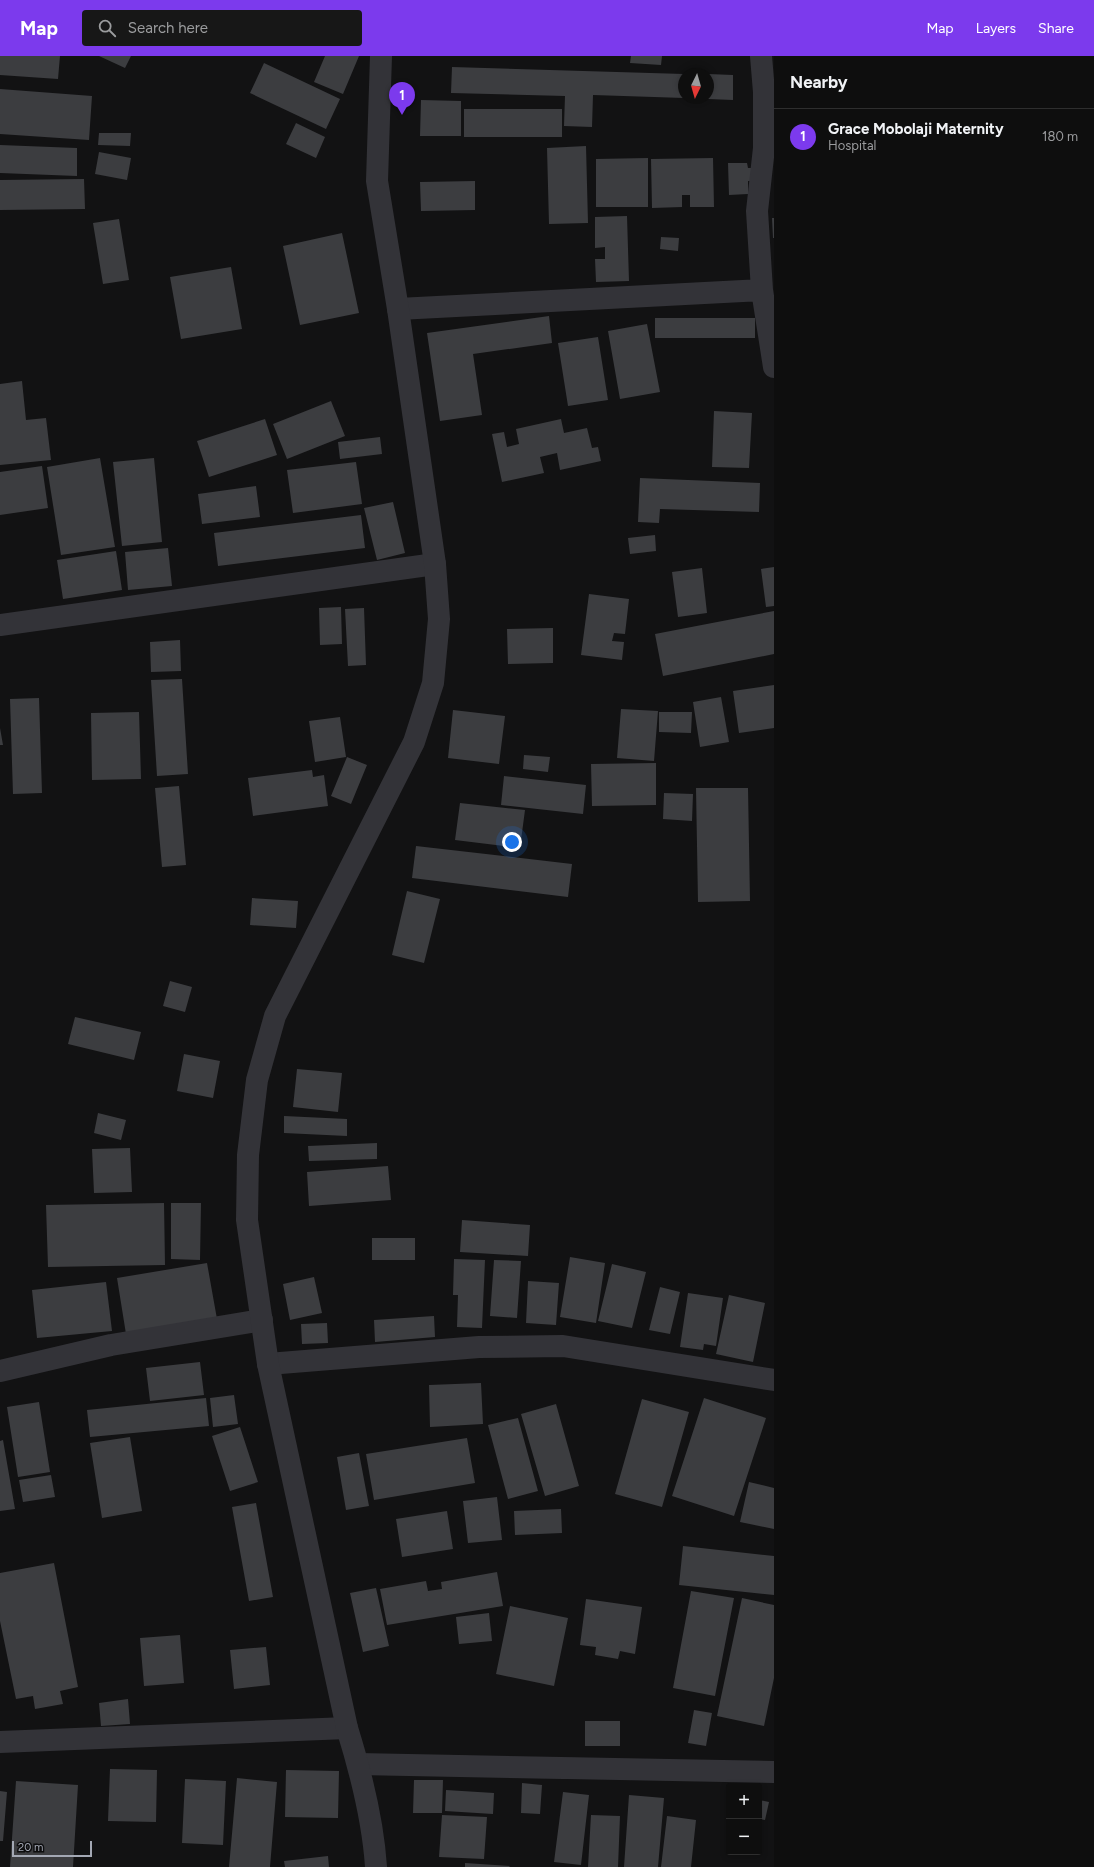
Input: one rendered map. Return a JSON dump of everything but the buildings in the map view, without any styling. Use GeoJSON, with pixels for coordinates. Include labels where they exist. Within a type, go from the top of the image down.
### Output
{"type":"FeatureCollection","features":[{"type":"Feature","properties":{"kind":"street"},"geometry":{"type":"LineString","coordinates":[[376,1867],[374,1844],[358,1764],[347,1728],[268,1364],[247,1220],[248,1155],[257,1080],[275,1016],[414,742],[433,683],[439,619],[435,564],[398,308],[377,181],[382,56]]}},
{"type":"Feature","properties":{"kind":"street"},"geometry":{"type":"LineString","coordinates":[[761,56],[769,92],[757,212],[762,290],[774,368]]}},
{"type":"Feature","properties":{"kind":"street"},"geometry":{"type":"LineString","coordinates":[[398,308],[762,290]]}},
{"type":"Feature","properties":{"kind":"street"},"geometry":{"type":"LineString","coordinates":[[0,625],[435,564]]}},
{"type":"Feature","properties":{"kind":"street"},"geometry":{"type":"LineString","coordinates":[[0,1371],[111,1345],[262,1320]]}},
{"type":"Feature","properties":{"kind":"street"},"geometry":{"type":"LineString","coordinates":[[268,1364],[479,1347],[563,1346],[774,1380]]}},
{"type":"Feature","properties":{"kind":"street"},"geometry":{"type":"LineString","coordinates":[[0,1742],[347,1728]]}},
{"type":"Feature","properties":{"kind":"street"},"geometry":{"type":"LineString","coordinates":[[358,1764],[774,1772]]}},
{"type":"Feature","properties":{"kind":"place","name":"Grace Mobolaji Maternity"},"geometry":{"type":"Point","coordinates":[402,115]}}]}
